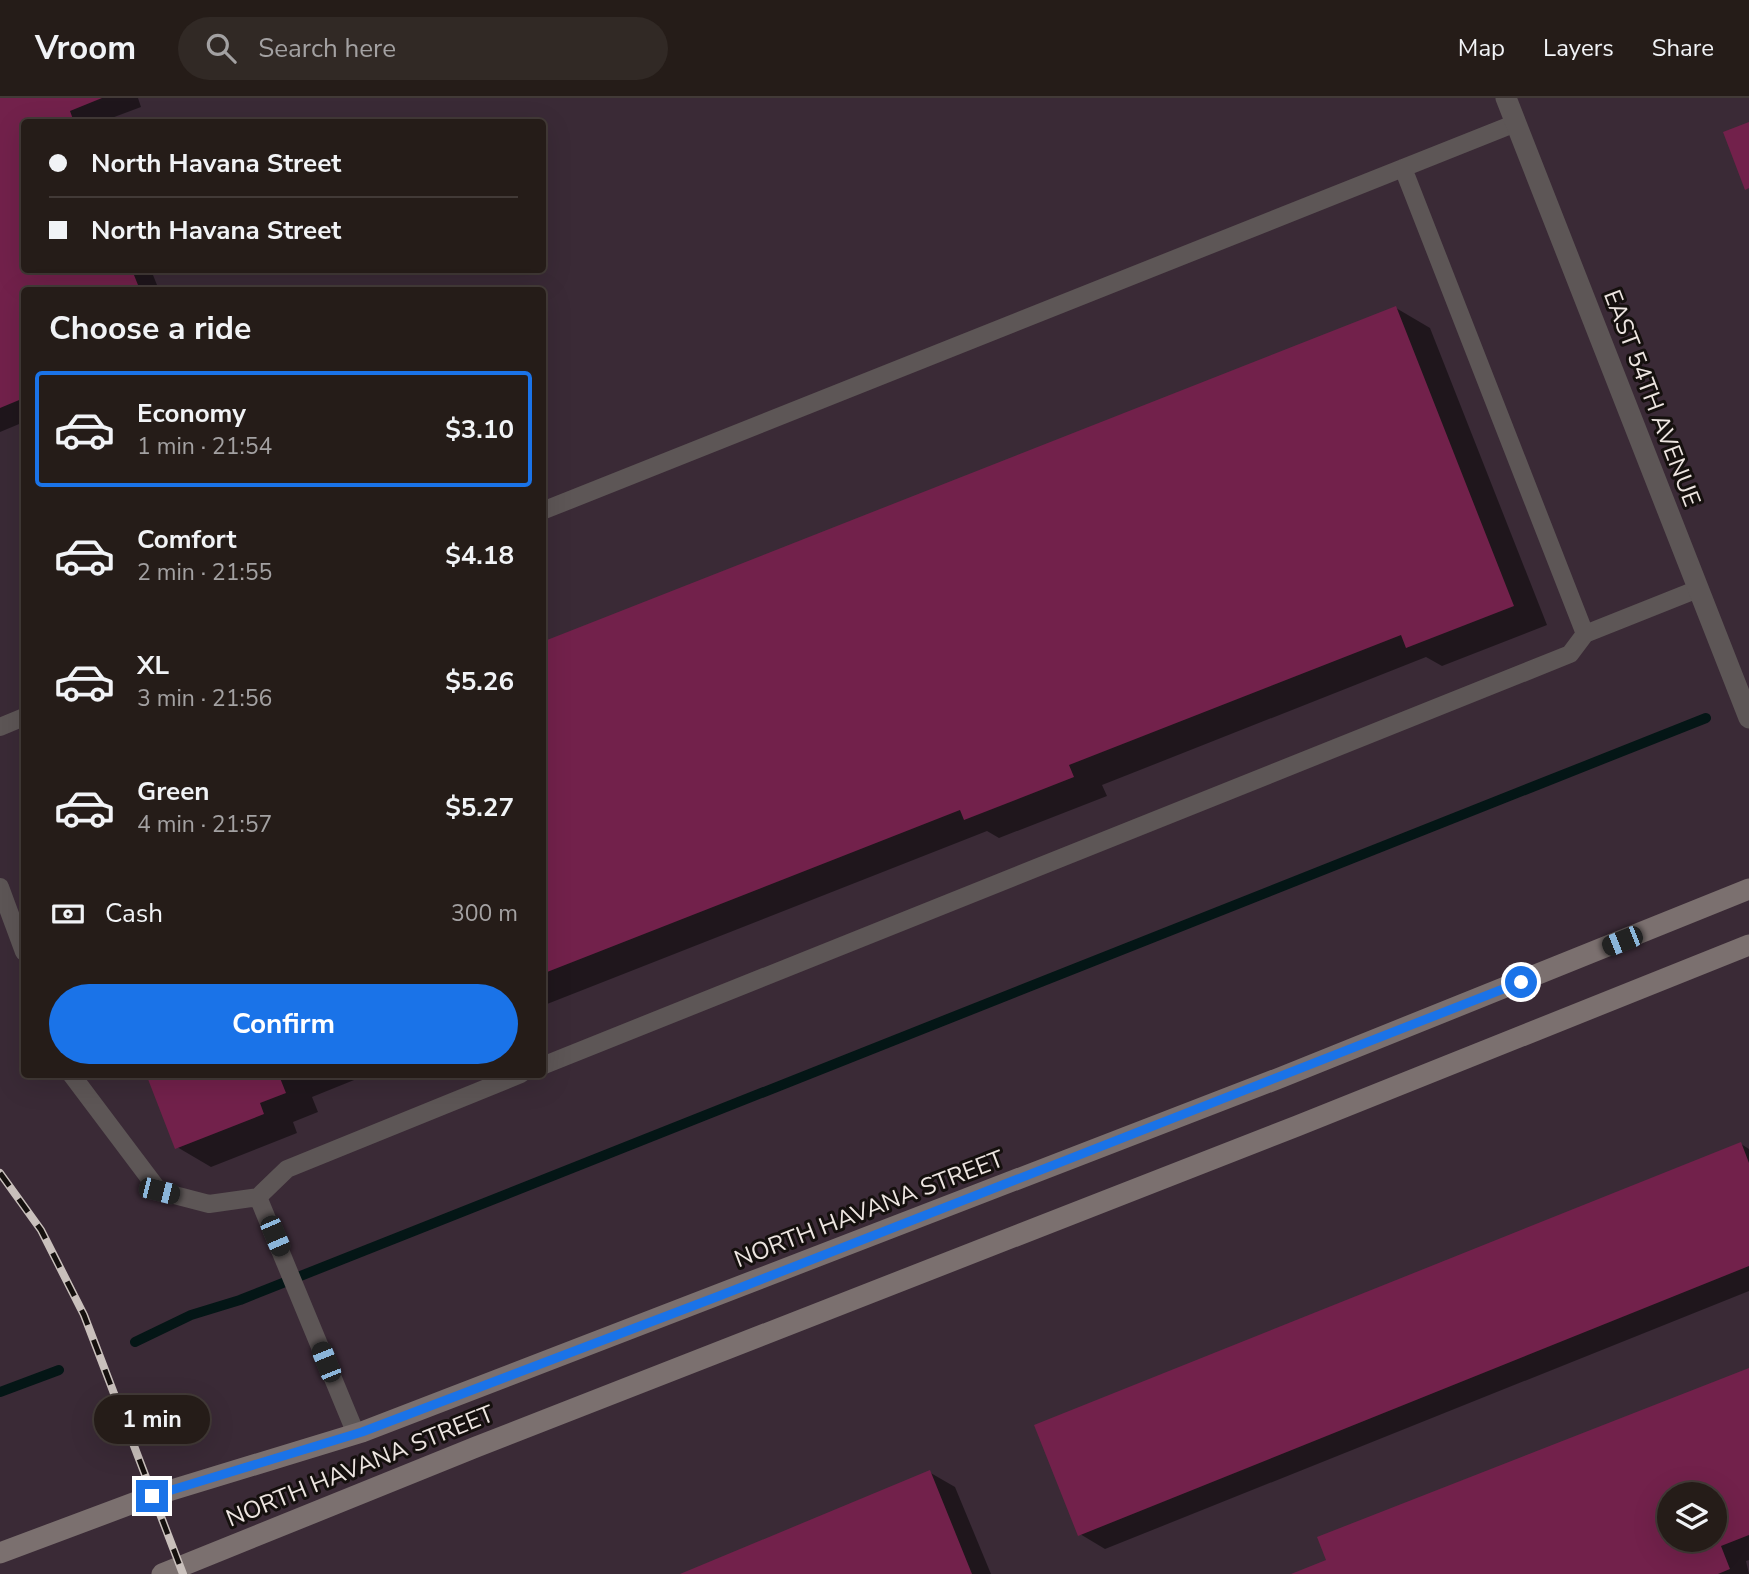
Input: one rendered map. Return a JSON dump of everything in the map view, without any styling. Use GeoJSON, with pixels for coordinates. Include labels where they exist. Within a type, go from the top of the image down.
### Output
{"type":"FeatureCollection","features":[{"type":"Feature","properties":{"kind":"main road","name":"NORTH HAVANA STREET"},"geometry":{"type":"LineString","coordinates":[[0,1553],[152,1496],[356,1434],[1282,1077],[1749,889]]}},
{"type":"Feature","properties":{"kind":"main road","name":"NORTH HAVANA STREET"},"geometry":{"type":"LineString","coordinates":[[162,1574],[476,1447],[1274,1135],[1749,945]]}},
{"type":"Feature","properties":{"kind":"street","name":"EAST 54TH AVENUE"},"geometry":{"type":"LineString","coordinates":[[1507,98],[1749,718]]}},
{"type":"Feature","properties":{"kind":"lane"},"geometry":{"type":"LineString","coordinates":[[546,509],[1516,124]]}},
{"type":"Feature","properties":{"kind":"lane"},"geometry":{"type":"LineString","coordinates":[[1403,169],[1585,634]]}},
{"type":"Feature","properties":{"kind":"lane"},"geometry":{"type":"LineString","coordinates":[[546,1064],[1570,654],[1585,634],[1698,589]]}},
{"type":"Feature","properties":{"kind":"lane"},"geometry":{"type":"LineString","coordinates":[[0,727],[21,718]]}},
{"type":"Feature","properties":{"kind":"lane"},"geometry":{"type":"LineString","coordinates":[[0,887],[21,944]]}},
{"type":"Feature","properties":{"kind":"lane"},"geometry":{"type":"LineString","coordinates":[[74,1078],[159,1191],[209,1204],[258,1197],[287,1169],[511,1078]]}},
{"type":"Feature","properties":{"kind":"lane"},"geometry":{"type":"LineString","coordinates":[[258,1197],[356,1434]]}},
{"type":"Feature","properties":{"kind":"shaded area"},"geometry":{"type":"Polygon","coordinates":[[[0,98],[1749,98],[1749,1574],[0,1574],[0,98]]]}},
{"type":"Feature","properties":{"kind":"building"},"geometry":{"type":"Polygon","coordinates":[[[0,98],[102,98],[70,111],[73,119],[21,119],[21,273],[133,273],[139,287],[21,287],[21,399],[0,408],[0,98]]]}},
{"type":"Feature","properties":{"kind":"building"},"geometry":{"type":"Polygon","coordinates":[[[1749,122],[1749,188],[1745,190],[1723,132],[1749,122]]]}},
{"type":"Feature","properties":{"kind":"building"},"geometry":{"type":"Polygon","coordinates":[[[1396,306],[1514,606],[1406,648],[1401,635],[1069,765],[1074,777],[964,820],[960,810],[546,972],[546,640],[1396,306]]]}},
{"type":"Feature","properties":{"kind":"building"},"geometry":{"type":"Polygon","coordinates":[[[148,1078],[280,1078],[286,1093],[260,1103],[264,1114],[175,1149],[148,1078]]]}},
{"type":"Feature","properties":{"kind":"building"},"geometry":{"type":"Polygon","coordinates":[[[1741,1142],[1749,1163],[1749,1266],[1078,1536],[1034,1425],[1741,1142]]]}},
{"type":"Feature","properties":{"kind":"building"},"geometry":{"type":"Polygon","coordinates":[[[1749,1368],[1749,1535],[1727,1544],[1727,1482],[1657,1482],[1657,1552],[1723,1552],[1730,1569],[1718,1574],[1291,1574],[1326,1560],[1317,1537],[1749,1368]]]}},
{"type":"Feature","properties":{"kind":"building"},"geometry":{"type":"Polygon","coordinates":[[[930,1470],[972,1574],[680,1574],[930,1470]]]}},
{"type":"Feature","properties":{"kind":"waterway"},"geometry":{"type":"LineString","coordinates":[[135,1342],[191,1315],[240,1300],[1706,718]]}},
{"type":"Feature","properties":{"kind":"waterway"},"geometry":{"type":"LineString","coordinates":[[0,1392],[59,1370]]}},
{"type":"Feature","properties":{"kind":"railway"},"geometry":{"type":"LineString","coordinates":[[0,1173],[41,1230],[84,1315],[183,1574]]}},
{"type":"Feature","properties":{"kind":"route"},"geometry":{"type":"LineString","coordinates":[[152,1496],[362,1432],[719,1296],[1521,982]]}}]}
